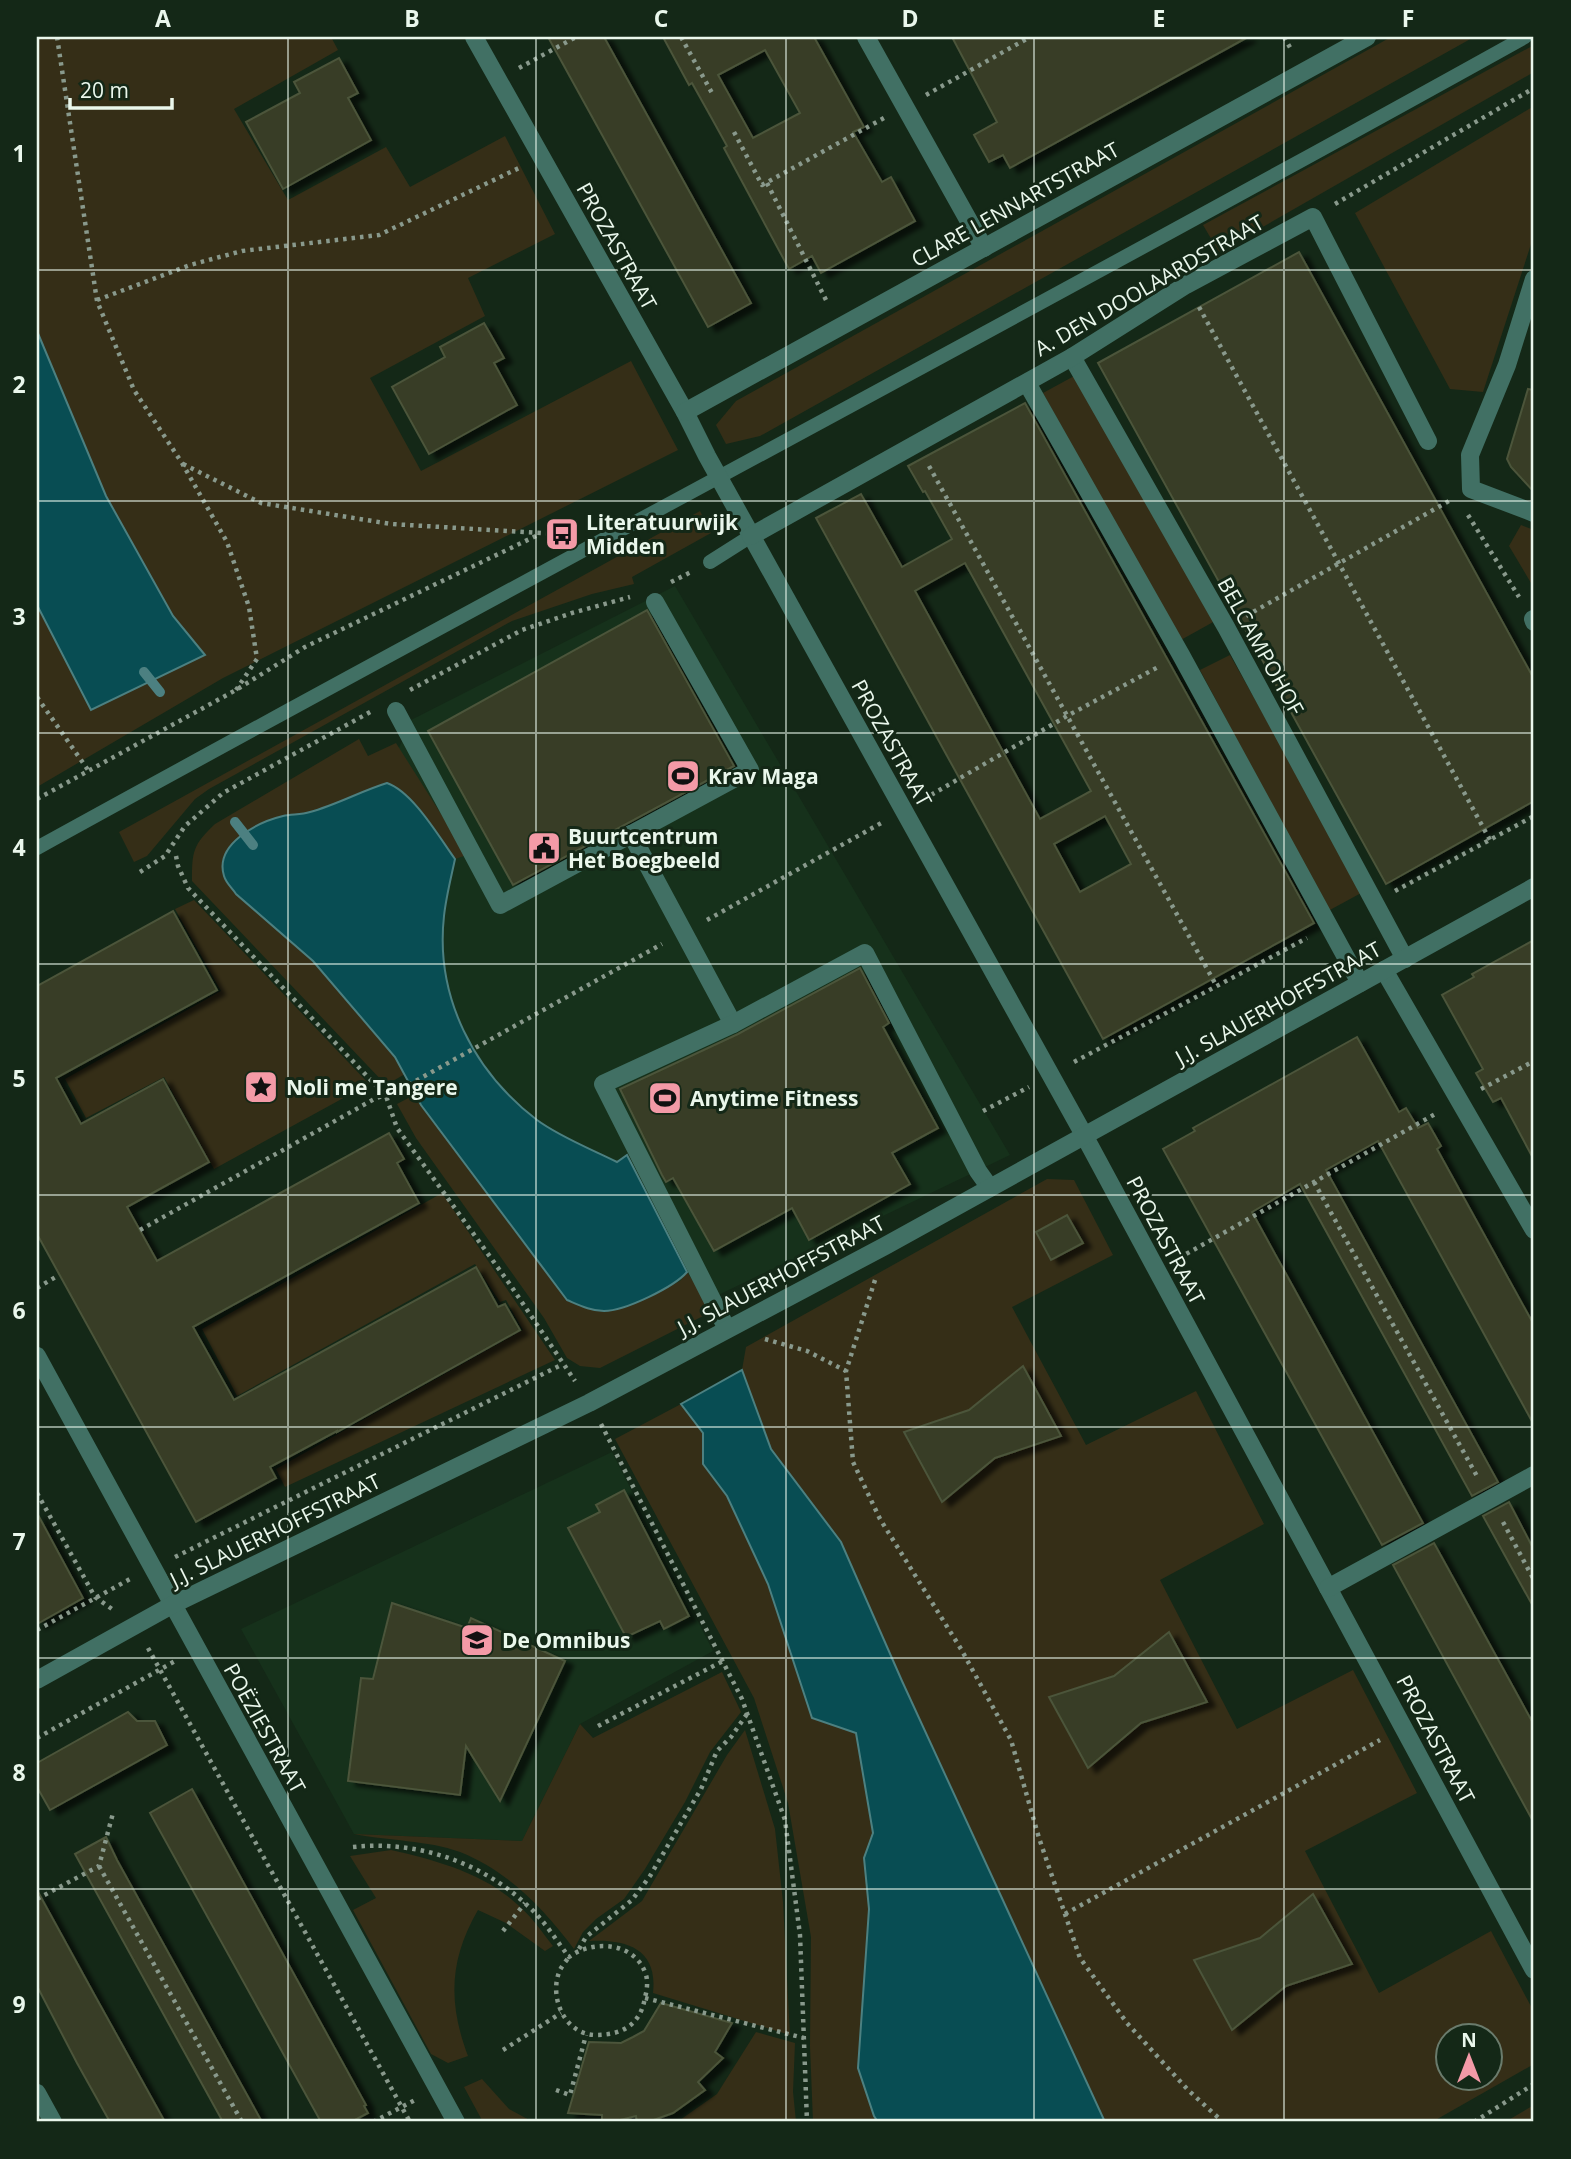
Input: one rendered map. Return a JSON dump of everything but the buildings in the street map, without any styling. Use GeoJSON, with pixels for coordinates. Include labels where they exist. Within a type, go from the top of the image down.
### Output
{"type":"FeatureCollection","features":[{"type":"Feature","properties":{"kind":"street","name":"PROZASTRAAT"},"geometry":{"type":"LineString","coordinates":[[474,37],[685,412],[751,536],[1084,1135],[1534,1970]]}},
{"type":"Feature","properties":{"kind":"street"},"geometry":{"type":"LineString","coordinates":[[866,37],[984,247]]}},
{"type":"Feature","properties":{"kind":"street","name":"CLARE LENNARTSTRAAT"},"geometry":{"type":"LineString","coordinates":[[685,412],[1367,37]]}},
{"type":"Feature","properties":{"kind":"street"},"geometry":{"type":"LineString","coordinates":[[1313,217],[1428,441]]}},
{"type":"Feature","properties":{"kind":"street","name":"A. DEN DOOLAARDSTRAAT"},"geometry":{"type":"LineString","coordinates":[[751,536],[1072,358],[1186,285],[1313,217]]}},
{"type":"Feature","properties":{"kind":"street"},"geometry":{"type":"LineString","coordinates":[[1534,279],[1507,365],[1470,455],[1471,489],[1534,513]]}},
{"type":"Feature","properties":{"kind":"street","name":"BELCAMPOHOF"},"geometry":{"type":"LineString","coordinates":[[1072,358],[1226,627],[1405,959]]}},
{"type":"Feature","properties":{"kind":"street"},"geometry":{"type":"LineString","coordinates":[[1027,383],[1181,655],[1360,983]]}},
{"type":"Feature","properties":{"kind":"street"},"geometry":{"type":"LineString","coordinates":[[396,711],[500,905],[750,770],[655,602]]}},
{"type":"Feature","properties":{"kind":"street"},"geometry":{"type":"LineString","coordinates":[[631,834],[733,1024]]}},
{"type":"Feature","properties":{"kind":"street","name":"J.J. SLAUERHOFFSTRAAT"},"geometry":{"type":"LineString","coordinates":[[37,1679],[172,1605],[589,1403],[885,1246],[1534,887]]}},
{"type":"Feature","properties":{"kind":"street"},"geometry":{"type":"LineString","coordinates":[[727,1329],[603,1084],[733,1024],[865,953],[978,1171],[990,1188]]}},
{"type":"Feature","properties":{"kind":"street"},"geometry":{"type":"LineString","coordinates":[[1384,970],[1534,1230]]}},
{"type":"Feature","properties":{"kind":"street","name":"POËZIESTRAAT"},"geometry":{"type":"LineString","coordinates":[[37,1356],[456,2122]]}},
{"type":"Feature","properties":{"kind":"street"},"geometry":{"type":"LineString","coordinates":[[1328,1588],[1534,1475]]}},
{"type":"Feature","properties":{"kind":"street"},"geometry":{"type":"LineString","coordinates":[[38,2096],[53,2122]]}},
{"type":"Feature","properties":{"kind":"lane"},"geometry":{"type":"LineString","coordinates":[[37,848],[337,682],[719,478],[1525,37]]}},
{"type":"Feature","properties":{"kind":"lane"},"geometry":{"type":"LineString","coordinates":[[710,562],[751,536]]}},
{"type":"Feature","properties":{"kind":"path"},"geometry":{"type":"LineString","coordinates":[[57,37],[97,300],[134,390],[183,463],[227,542],[249,607],[257,659],[236,690]]}},
{"type":"Feature","properties":{"kind":"path"},"geometry":{"type":"LineString","coordinates":[[498,79],[576,37]]}},
{"type":"Feature","properties":{"kind":"path"},"geometry":{"type":"LineString","coordinates":[[681,37],[712,93]]}},
{"type":"Feature","properties":{"kind":"path"},"geometry":{"type":"LineString","coordinates":[[734,132],[762,185],[1030,37]]}},
{"type":"Feature","properties":{"kind":"path"},"geometry":{"type":"LineString","coordinates":[[1313,217],[1534,88]]}},
{"type":"Feature","properties":{"kind":"path"},"geometry":{"type":"LineString","coordinates":[[97,300],[190,265],[242,251],[379,235],[541,156]]}},
{"type":"Feature","properties":{"kind":"path"},"geometry":{"type":"LineString","coordinates":[[766,183],[840,326]]}},
{"type":"Feature","properties":{"kind":"path"},"geometry":{"type":"LineString","coordinates":[[1186,285],[1490,840]]}},
{"type":"Feature","properties":{"kind":"path"},"geometry":{"type":"LineString","coordinates":[[916,444],[1216,986]]}},
{"type":"Feature","properties":{"kind":"path"},"geometry":{"type":"LineString","coordinates":[[183,463],[261,503],[391,524],[562,534]]}},
{"type":"Feature","properties":{"kind":"path"},"geometry":{"type":"LineString","coordinates":[[1463,508],[1533,620]]}},
{"type":"Feature","properties":{"kind":"path"},"geometry":{"type":"LineString","coordinates":[[37,799],[236,690],[305,647],[540,534]]}},
{"type":"Feature","properties":{"kind":"path"},"geometry":{"type":"LineString","coordinates":[[37,697],[88,770]]}},
{"type":"Feature","properties":{"kind":"path"},"geometry":{"type":"LineString","coordinates":[[1373,902],[1534,816]]}},
{"type":"Feature","properties":{"kind":"path"},"geometry":{"type":"LineString","coordinates":[[176,856],[188,888],[386,1096],[397,1128],[509,1283],[589,1403],[742,1699],[785,1820],[800,1935],[807,2122]]}},
{"type":"Feature","properties":{"kind":"path"},"geometry":{"type":"LineString","coordinates":[[984,1111],[1329,926]]}},
{"type":"Feature","properties":{"kind":"path"},"geometry":{"type":"LineString","coordinates":[[140,1230],[376,1098],[394,1093],[491,1038]]}},
{"type":"Feature","properties":{"kind":"path"},"geometry":{"type":"LineString","coordinates":[[1156,1270],[1534,1061]]}},
{"type":"Feature","properties":{"kind":"path"},"geometry":{"type":"LineString","coordinates":[[1314,1182],[1534,1580]]}},
{"type":"Feature","properties":{"kind":"path"},"geometry":{"type":"LineString","coordinates":[[885,1246],[846,1371],[853,1462],[880,1519],[961,1649],[1011,1740],[1039,1838],[1080,1958],[1127,2024],[1188,2090],[1223,2122]]}},
{"type":"Feature","properties":{"kind":"path"},"geometry":{"type":"LineString","coordinates":[[37,1288],[59,1275]]}},
{"type":"Feature","properties":{"kind":"path"},"geometry":{"type":"LineString","coordinates":[[727,1329],[807,1351],[846,1371]]}},
{"type":"Feature","properties":{"kind":"path"},"geometry":{"type":"LineString","coordinates":[[37,1630],[152,1568],[563,1364]]}},
{"type":"Feature","properties":{"kind":"path"},"geometry":{"type":"LineString","coordinates":[[37,1493],[95,1597],[135,1625],[410,2122]]}},
{"type":"Feature","properties":{"kind":"path"},"geometry":{"type":"LineString","coordinates":[[37,1738],[196,1649]]}},
{"type":"Feature","properties":{"kind":"path"},"geometry":{"type":"LineString","coordinates":[[598,1726],[723,1661]]}},
{"type":"Feature","properties":{"kind":"path"},"geometry":{"type":"LineString","coordinates":[[579,1949],[600,1945],[621,1948],[635,1958],[646,1975],[643,2010],[634,2024],[622,2031],[586,2035],[568,2023],[561,2013],[556,1990],[560,1971],[586,1937],[632,1900],[650,1876],[701,1789],[717,1751],[747,1714]]}},
{"type":"Feature","properties":{"kind":"path"},"geometry":{"type":"LineString","coordinates":[[1065,1913],[1403,1727]]}},
{"type":"Feature","properties":{"kind":"path"},"geometry":{"type":"LineString","coordinates":[[113,1813],[99,1866],[242,2122]]}},
{"type":"Feature","properties":{"kind":"path"},"geometry":{"type":"LineString","coordinates":[[353,1847],[379,1844],[407,1847],[454,1859],[478,1870],[525,1903],[569,1957]]}},
{"type":"Feature","properties":{"kind":"path"},"geometry":{"type":"LineString","coordinates":[[37,1899],[99,1866]]}},
{"type":"Feature","properties":{"kind":"path"},"geometry":{"type":"LineString","coordinates":[[503,1931],[525,1903]]}},
{"type":"Feature","properties":{"kind":"path"},"geometry":{"type":"LineString","coordinates":[[645,1998],[804,2038]]}},
{"type":"Feature","properties":{"kind":"path"},"geometry":{"type":"LineString","coordinates":[[503,2050],[561,2013]]}},
{"type":"Feature","properties":{"kind":"path"},"geometry":{"type":"LineString","coordinates":[[556,2090],[570,2095],[586,2035]]}},
{"type":"Feature","properties":{"kind":"path"},"geometry":{"type":"LineString","coordinates":[[1474,2122],[1534,2084]]}},
{"type":"Feature","properties":{"kind":"path"},"geometry":{"type":"LineString","coordinates":[[373,2122],[437,2088]]}},
{"type":"Feature","properties":{"kind":"shaded area"},"geometry":{"type":"Polygon","coordinates":[[[37,37],[331,37],[338,50],[234,109],[288,200],[386,147],[410,187],[505,136],[555,234],[468,278],[485,316],[370,378],[421,471],[631,361],[678,450],[223,678],[37,787],[37,591],[204,655],[173,616],[106,496],[37,331],[37,37]]]}},
{"type":"Feature","properties":{"kind":"shaded area"},"geometry":{"type":"Polygon","coordinates":[[[1391,37],[1474,37],[760,436],[726,444],[716,425],[736,401],[1391,37]]]}},
{"type":"Feature","properties":{"kind":"shaded area"},"geometry":{"type":"Polygon","coordinates":[[[1534,45],[1534,72],[1219,252],[1203,225],[1534,45]]]}},
{"type":"Feature","properties":{"kind":"shaded area"},"geometry":{"type":"Polygon","coordinates":[[[1534,106],[1534,235],[1483,392],[1450,389],[1355,213],[1534,106]]]}},
{"type":"Feature","properties":{"kind":"shaded area"},"geometry":{"type":"Polygon","coordinates":[[[1076,375],[1215,621],[1179,641],[1043,393],[1076,375]]]}},
{"type":"Feature","properties":{"kind":"shaded area"},"geometry":{"type":"Polygon","coordinates":[[[700,511],[711,533],[632,577],[634,584],[592,594],[512,621],[209,789],[195,799],[147,856],[134,862],[119,832],[700,511]]]}},
{"type":"Feature","properties":{"kind":"shaded area"},"geometry":{"type":"Polygon","coordinates":[[[1521,525],[1534,530],[1534,588],[1509,546],[1521,525]]]}},
{"type":"Feature","properties":{"kind":"shaded area"},"geometry":{"type":"Polygon","coordinates":[[[675,586],[1010,1155],[662,1322],[441,1078],[358,843],[411,720],[675,586]]]}},
{"type":"Feature","properties":{"kind":"shaded area"},"geometry":{"type":"Polygon","coordinates":[[[1230,655],[1363,892],[1328,911],[1200,670],[1230,655]]]}},
{"type":"Feature","properties":{"kind":"shaded area"},"geometry":{"type":"Polygon","coordinates":[[[359,739],[368,756],[396,743],[467,855],[455,859],[425,818],[387,784],[309,813],[283,816],[239,837],[224,856],[223,867],[227,883],[236,894],[313,961],[396,1057],[405,1074],[386,1085],[192,881],[195,849],[215,824],[359,739]]]}},
{"type":"Feature","properties":{"kind":"shaded area"},"geometry":{"type":"Polygon","coordinates":[[[194,900],[369,1084],[214,1169],[164,1077],[86,1118],[65,1079],[221,991],[175,909],[194,900]]]}},
{"type":"Feature","properties":{"kind":"shaded area"},"geometry":{"type":"Polygon","coordinates":[[[416,1094],[421,1105],[567,1300],[638,1301],[680,1281],[687,1272],[713,1311],[600,1368],[580,1366],[567,1358],[544,1318],[416,1138],[397,1104],[416,1094]]]}},
{"type":"Feature","properties":{"kind":"shaded area"},"geometry":{"type":"Polygon","coordinates":[[[1047,1179],[1074,1180],[1113,1255],[1012,1307],[1086,1445],[1196,1391],[1264,1524],[1160,1580],[1237,1729],[1353,1670],[1417,1793],[1305,1851],[1379,1993],[1491,1931],[1534,2012],[1534,2064],[1504,2081],[1504,2022],[1434,2022],[1434,2092],[1485,2092],[1432,2122],[1105,2122],[841,1542],[771,1449],[742,1370],[746,1347],[1047,1179]]]}},
{"type":"Feature","properties":{"kind":"shaded area"},"geometry":{"type":"Polygon","coordinates":[[[442,1193],[555,1360],[285,1487],[276,1469],[523,1330],[506,1300],[500,1302],[475,1264],[237,1396],[202,1329],[442,1193]]]}},
{"type":"Feature","properties":{"kind":"shaded area"},"geometry":{"type":"Polygon","coordinates":[[[681,1404],[703,1433],[703,1464],[727,1496],[768,1584],[812,1717],[856,1732],[873,1833],[864,1858],[869,1909],[865,1984],[874,2116],[878,2122],[813,2122],[810,2046],[811,1937],[788,1803],[754,1698],[615,1439],[681,1404]]]}},
{"type":"Feature","properties":{"kind":"shaded area","name":"De Omnibus"},"geometry":{"type":"Polygon","coordinates":[[[612,1452],[713,1651],[580,1724],[522,1841],[354,1834],[241,1629],[612,1452]]]}},
{"type":"Feature","properties":{"kind":"shaded area"},"geometry":{"type":"Polygon","coordinates":[[[722,1672],[741,1712],[710,1752],[685,1802],[624,1899],[583,1932],[574,1949],[524,1893],[477,1860],[434,1845],[354,1834],[522,1841],[580,1724],[593,1738],[722,1672]]]}},
{"type":"Feature","properties":{"kind":"shaded area"},"geometry":{"type":"Polygon","coordinates":[[[745,1730],[775,1829],[783,1902],[790,2035],[653,1993],[650,1966],[637,1950],[616,1942],[589,1941],[642,1901],[727,1755],[745,1730]]]}},
{"type":"Feature","properties":{"kind":"shaded area"},"geometry":{"type":"Polygon","coordinates":[[[391,1850],[442,1863],[490,1884],[523,1910],[553,1946],[545,1951],[506,1923],[478,1910],[461,1946],[455,1982],[457,2018],[468,2056],[448,2063],[431,2054],[353,1910],[376,1898],[350,1856],[391,1850]]]}},
{"type":"Feature","properties":{"kind":"shaded area"},"geometry":{"type":"Polygon","coordinates":[[[756,2032],[795,2043],[793,2092],[796,2122],[677,2122],[717,2094],[756,2032]]]}},
{"type":"Feature","properties":{"kind":"shaded area"},"geometry":{"type":"Polygon","coordinates":[[[482,2079],[509,2109],[533,2122],[483,2122],[464,2087],[482,2079]]]}},
{"type":"Feature","properties":{"kind":"shaded area"},"geometry":{"type":"Polygon","coordinates":[[[1534,2105],[1534,2122],[1505,2122],[1534,2105]]]}},
{"type":"Feature","properties":{"kind":"water"},"geometry":{"type":"Polygon","coordinates":[[[37,331],[106,496],[173,616],[205,655],[91,710],[37,605],[37,331]]]}},
{"type":"Feature","properties":{"kind":"water"},"geometry":{"type":"Polygon","coordinates":[[[387,783],[416,805],[455,859],[445,909],[443,946],[446,975],[463,1030],[495,1079],[537,1120],[617,1162],[627,1155],[687,1272],[661,1291],[636,1303],[604,1311],[567,1300],[421,1105],[395,1057],[313,961],[236,894],[226,881],[223,864],[225,854],[240,836],[251,829],[283,816],[320,809],[387,783]]]}},
{"type":"Feature","properties":{"kind":"water"},"geometry":{"type":"Polygon","coordinates":[[[742,1370],[771,1449],[841,1542],[1105,2122],[878,2122],[874,2116],[858,2068],[869,1909],[864,1858],[873,1833],[856,1733],[812,1718],[768,1584],[727,1496],[703,1464],[703,1433],[681,1404],[742,1370]]]}},
{"type":"Feature","properties":{"kind":"waterway"},"geometry":{"type":"LineString","coordinates":[[144,672],[160,692]]}},
{"type":"Feature","properties":{"kind":"waterway"},"geometry":{"type":"LineString","coordinates":[[235,822],[253,845]]}},
{"type":"Feature","properties":{"kind":"place","name":"Literatuurwijk Midden"},"geometry":{"type":"Point","coordinates":[562,534]}},
{"type":"Feature","properties":{"kind":"place","name":"Krav Maga"},"geometry":{"type":"Point","coordinates":[683,776]}},
{"type":"Feature","properties":{"kind":"place","name":"Buurtcentrum Het Boegbeeld"},"geometry":{"type":"Point","coordinates":[544,848]}},
{"type":"Feature","properties":{"kind":"place","name":"Noli me Tangere"},"geometry":{"type":"Point","coordinates":[261,1087]}},
{"type":"Feature","properties":{"kind":"place","name":"Anytime Fitness"},"geometry":{"type":"Point","coordinates":[665,1098]}},
{"type":"Feature","properties":{"kind":"place","name":"De Omnibus"},"geometry":{"type":"Point","coordinates":[477,1640]}}]}
